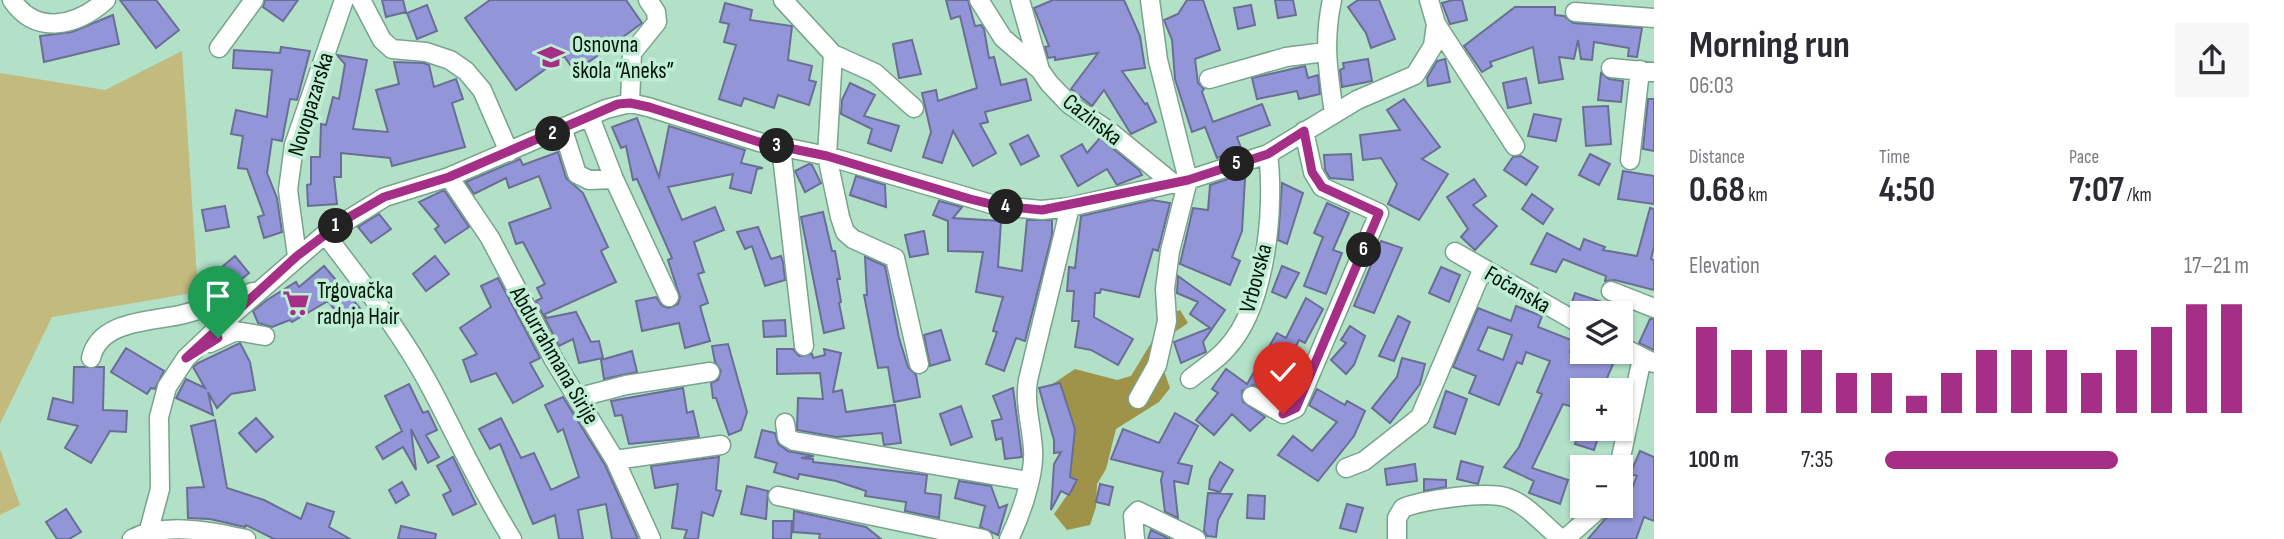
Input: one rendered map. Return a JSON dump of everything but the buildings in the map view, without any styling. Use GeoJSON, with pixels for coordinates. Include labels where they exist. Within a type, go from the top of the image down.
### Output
{"type":"FeatureCollection","features":[{"type":"Feature","properties":{"kind":"street"},"geometry":{"type":"LineString","coordinates":[[12,0],[23,15],[32,21],[54,26],[83,15],[106,0]]}},
{"type":"Feature","properties":{"kind":"street"},"geometry":{"type":"LineString","coordinates":[[219,48],[254,0]]}},
{"type":"Feature","properties":{"kind":"street"},"geometry":{"type":"LineString","coordinates":[[630,103],[632,53],[657,22],[656,12],[648,0]]}},
{"type":"Feature","properties":{"kind":"street"},"geometry":{"type":"LineString","coordinates":[[783,0],[833,54],[875,74],[914,108]]}},
{"type":"Feature","properties":{"kind":"street"},"geometry":{"type":"LineString","coordinates":[[979,0],[1003,38],[1040,70]]}},
{"type":"Feature","properties":{"kind":"street","name":"Cazinska"},"geometry":{"type":"LineString","coordinates":[[1020,0],[1040,70],[1069,104],[1181,182]]}},
{"type":"Feature","properties":{"kind":"street"},"geometry":{"type":"LineString","coordinates":[[1138,400],[1157,365],[1167,321],[1165,289],[1181,182],[1158,60],[1150,0]]}},
{"type":"Feature","properties":{"kind":"street"},"geometry":{"type":"LineString","coordinates":[[1332,0],[1325,33],[1325,52],[1334,113]]}},
{"type":"Feature","properties":{"kind":"street"},"geometry":{"type":"LineString","coordinates":[[1429,0],[1436,24],[1515,146]]}},
{"type":"Feature","properties":{"kind":"street"},"geometry":{"type":"LineString","coordinates":[[346,1],[392,49],[425,52],[450,60],[466,71],[482,90],[509,152]]}},
{"type":"Feature","properties":{"kind":"street","name":"Novopazarska"},"geometry":{"type":"LineString","coordinates":[[297,256],[288,190],[293,145],[346,1]]}},
{"type":"Feature","properties":{"kind":"street"},"geometry":{"type":"LineString","coordinates":[[1574,12],[1654,18]]}},
{"type":"Feature","properties":{"kind":"street"},"geometry":{"type":"LineString","coordinates":[[149,530],[160,489],[159,418],[167,387],[186,358],[297,256],[325,234],[384,197],[449,177],[590,117],[630,103],[782,148],[827,156],[999,206],[1042,210],[1070,206],[1181,182],[1268,154],[1334,113],[1415,75],[1433,46],[1436,24]]}},
{"type":"Feature","properties":{"kind":"street"},"geometry":{"type":"LineString","coordinates":[[1209,79],[1286,57],[1325,52]]}},
{"type":"Feature","properties":{"kind":"street"},"geometry":{"type":"LineString","coordinates":[[833,54],[827,156],[845,232],[853,239],[895,258],[919,364]]}},
{"type":"Feature","properties":{"kind":"street"},"geometry":{"type":"LineString","coordinates":[[1611,68],[1647,71],[1630,160]]}},
{"type":"Feature","properties":{"kind":"street"},"geometry":{"type":"LineString","coordinates":[[590,117],[614,179],[669,297]]}},
{"type":"Feature","properties":{"kind":"street"},"geometry":{"type":"LineString","coordinates":[[563,130],[577,174],[589,180],[614,179]]}},
{"type":"Feature","properties":{"kind":"street"},"geometry":{"type":"LineString","coordinates":[[1252,396],[1283,414],[1296,408],[1379,213],[1322,187],[1312,172],[1304,131]]}},
{"type":"Feature","properties":{"kind":"street"},"geometry":{"type":"LineString","coordinates":[[782,148],[804,346]]}},
{"type":"Feature","properties":{"kind":"street","name":"Vrbovska"},"geometry":{"type":"LineString","coordinates":[[1190,379],[1228,347],[1244,322],[1267,239],[1272,185],[1268,154]]}},
{"type":"Feature","properties":{"kind":"street","name":"Abdurrahmana Sirije"},"geometry":{"type":"LineString","coordinates":[[449,177],[490,238],[554,359],[580,397],[615,460],[651,539]]}},
{"type":"Feature","properties":{"kind":"street"},"geometry":{"type":"LineString","coordinates":[[1009,539],[1023,506],[1034,454],[1026,395],[1070,206]]}},
{"type":"Feature","properties":{"kind":"street"},"geometry":{"type":"LineString","coordinates":[[325,234],[383,313],[430,386],[461,451],[512,539]]}},
{"type":"Feature","properties":{"kind":"street","name":"Fočanska"},"geometry":{"type":"LineString","coordinates":[[1455,252],[1570,318]]}},
{"type":"Feature","properties":{"kind":"street"},"geometry":{"type":"LineString","coordinates":[[1346,468],[1364,461],[1420,417],[1483,268]]}},
{"type":"Feature","properties":{"kind":"street"},"geometry":{"type":"LineString","coordinates":[[91,358],[97,344],[106,335],[123,326],[183,314],[259,290]]}},
{"type":"Feature","properties":{"kind":"street"},"geometry":{"type":"LineString","coordinates":[[1611,291],[1654,308]]}},
{"type":"Feature","properties":{"kind":"street"},"geometry":{"type":"LineString","coordinates":[[186,358],[218,338],[236,331],[265,336]]}},
{"type":"Feature","properties":{"kind":"street"},"geometry":{"type":"LineString","coordinates":[[1622,455],[1648,360]]}},
{"type":"Feature","properties":{"kind":"street"},"geometry":{"type":"LineString","coordinates":[[580,397],[626,385],[710,372]]}},
{"type":"Feature","properties":{"kind":"street"},"geometry":{"type":"LineString","coordinates":[[785,423],[787,437],[794,441],[1028,481]]}},
{"type":"Feature","properties":{"kind":"street"},"geometry":{"type":"LineString","coordinates":[[615,460],[721,445]]}},
{"type":"Feature","properties":{"kind":"street"},"geometry":{"type":"LineString","coordinates":[[778,496],[983,539]]}},
{"type":"Feature","properties":{"kind":"street"},"geometry":{"type":"LineString","coordinates":[[1396,539],[1397,518],[1403,508],[1422,500],[1496,496],[1514,501],[1563,539],[1588,518]]}},
{"type":"Feature","properties":{"kind":"street"},"geometry":{"type":"LineString","coordinates":[[1135,539],[1132,516],[1138,511],[1196,539]]}},
{"type":"Feature","properties":{"kind":"street"},"geometry":{"type":"LineString","coordinates":[[132,539],[149,530],[219,533],[246,539]]}},
{"type":"Feature","properties":{"kind":"shaded area"},"geometry":{"type":"Polygon","coordinates":[[[182,51],[198,292],[52,317],[0,424],[0,73],[105,90],[182,51]]]}},
{"type":"Feature","properties":{"kind":"shaded area"},"geometry":{"type":"Polygon","coordinates":[[[1180,310],[1188,323],[1166,338],[1157,351],[1170,388],[1159,402],[1116,429],[1106,469],[1097,484],[1096,507],[1090,525],[1067,530],[1054,514],[1068,494],[1051,385],[1075,369],[1117,380],[1131,376],[1168,315],[1180,310]]]}},
{"type":"Feature","properties":{"kind":"shaded area"},"geometry":{"type":"Polygon","coordinates":[[[0,449],[20,505],[0,515],[0,449]]]}},
{"type":"Feature","properties":{"kind":"place","name":"Osnovna škola “Aneks”"},"geometry":{"type":"Point","coordinates":[551,57]}},
{"type":"Feature","properties":{"kind":"place","name":"Trgovačka radnja Hair"},"geometry":{"type":"Point","coordinates":[296,303]}},
{"type":"Feature","properties":{"kind":"route"},"geometry":{"type":"LineString","coordinates":[[218,338],[186,358],[297,256],[346,219],[384,197],[449,177],[618,104],[630,103],[679,115],[759,142],[827,156],[970,199],[999,206],[1042,210],[1188,180],[1268,154],[1304,131],[1312,172],[1322,187],[1379,213],[1344,301],[1296,408],[1283,414]]}}]}
